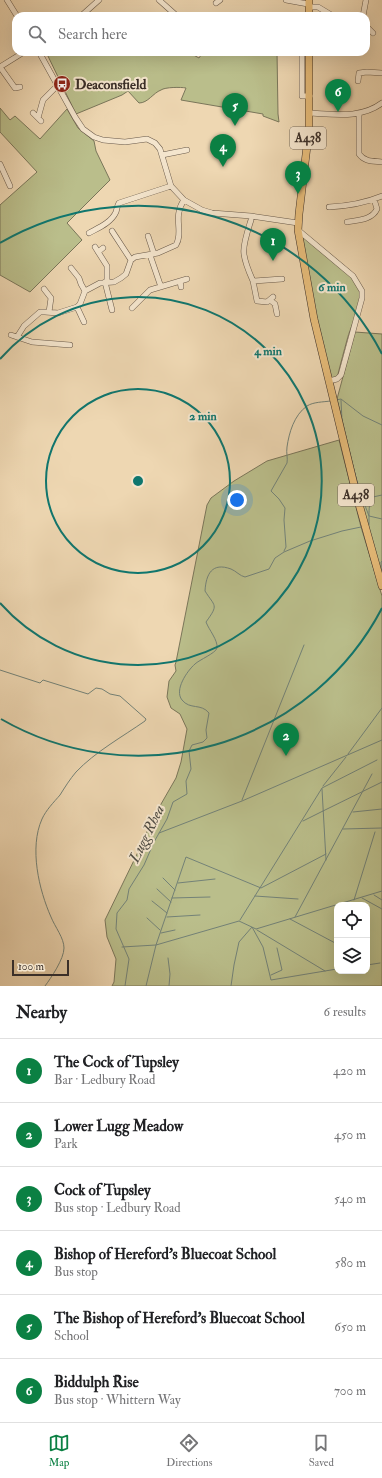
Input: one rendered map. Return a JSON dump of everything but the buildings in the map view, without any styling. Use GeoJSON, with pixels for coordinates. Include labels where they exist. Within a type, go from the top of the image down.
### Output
{"type":"FeatureCollection","features":[{"type":"Feature","properties":{"kind":"highway","name":"A438"},"geometry":{"type":"LineString","coordinates":[[309,56],[305,97],[309,113],[298,226],[313,312],[329,381],[357,497],[382,586]]}},
{"type":"Feature","properties":{"kind":"street"},"geometry":{"type":"LineString","coordinates":[[7,0],[14,12]]}},
{"type":"Feature","properties":{"kind":"street"},"geometry":{"type":"LineString","coordinates":[[86,12],[100,0]]}},
{"type":"Feature","properties":{"kind":"street"},"geometry":{"type":"LineString","coordinates":[[159,0],[172,12]]}},
{"type":"Feature","properties":{"kind":"street"},"geometry":{"type":"LineString","coordinates":[[286,0],[309,3],[326,12]]}},
{"type":"Feature","properties":{"kind":"street"},"geometry":{"type":"LineString","coordinates":[[318,0],[318,7]]}},
{"type":"Feature","properties":{"kind":"street"},"geometry":{"type":"LineString","coordinates":[[364,12],[366,0]]}},
{"type":"Feature","properties":{"kind":"street"},"geometry":{"type":"LineString","coordinates":[[370,30],[373,33]]}},
{"type":"Feature","properties":{"kind":"street"},"geometry":{"type":"LineString","coordinates":[[18,56],[0,67],[15,88],[20,87]]}},
{"type":"Feature","properties":{"kind":"street"},"geometry":{"type":"LineString","coordinates":[[41,56],[79,124],[89,134],[97,139],[110,141],[147,139],[158,146],[171,186],[184,200],[202,210],[212,213],[251,216],[298,226],[353,276],[362,291],[362,298],[341,375],[337,379],[329,381]]}},
{"type":"Feature","properties":{"kind":"street"},"geometry":{"type":"LineString","coordinates":[[302,56],[305,97]]}},
{"type":"Feature","properties":{"kind":"street"},"geometry":{"type":"LineString","coordinates":[[358,81],[359,73],[382,73]]}},
{"type":"Feature","properties":{"kind":"street"},"geometry":{"type":"LineString","coordinates":[[33,113],[39,119],[43,100],[57,86]]}},
{"type":"Feature","properties":{"kind":"street"},"geometry":{"type":"LineString","coordinates":[[309,113],[359,114],[382,103]]}},
{"type":"Feature","properties":{"kind":"street"},"geometry":{"type":"LineString","coordinates":[[359,114],[359,154],[362,158],[367,160],[382,162]]}},
{"type":"Feature","properties":{"kind":"street"},"geometry":{"type":"LineString","coordinates":[[162,155],[187,150]]}},
{"type":"Feature","properties":{"kind":"street"},"geometry":{"type":"LineString","coordinates":[[0,164],[10,186]]}},
{"type":"Feature","properties":{"kind":"street"},"geometry":{"type":"LineString","coordinates":[[89,233],[108,222],[113,217],[117,211],[119,203],[171,186]]}},
{"type":"Feature","properties":{"kind":"street"},"geometry":{"type":"LineString","coordinates":[[329,207],[347,206],[382,196]]}},
{"type":"Feature","properties":{"kind":"street"},"geometry":{"type":"LineString","coordinates":[[347,222],[367,218],[375,214],[377,209],[374,199]]}},
{"type":"Feature","properties":{"kind":"street"},"geometry":{"type":"LineString","coordinates":[[66,346],[32,342],[14,336],[34,316],[42,312],[58,313],[76,307],[80,304],[85,291],[100,283],[117,281],[124,276],[131,260],[135,257],[152,254],[171,248],[178,243],[178,212],[184,200]]}},
{"type":"Feature","properties":{"kind":"street"},"geometry":{"type":"LineString","coordinates":[[250,220],[243,250],[247,267],[253,280],[255,302],[266,302],[272,299],[275,304],[277,314]]}},
{"type":"Feature","properties":{"kind":"street"},"geometry":{"type":"LineString","coordinates":[[112,231],[114,238],[131,260]]}},
{"type":"Feature","properties":{"kind":"street"},"geometry":{"type":"LineString","coordinates":[[150,235],[152,254],[161,287]]}},
{"type":"Feature","properties":{"kind":"street"},"geometry":{"type":"LineString","coordinates":[[103,248],[96,249],[107,266],[106,282],[112,310]]}},
{"type":"Feature","properties":{"kind":"street"},"geometry":{"type":"LineString","coordinates":[[71,268],[79,278],[85,291]]}},
{"type":"Feature","properties":{"kind":"street"},"geometry":{"type":"LineString","coordinates":[[132,308],[150,290],[187,279]]}},
{"type":"Feature","properties":{"kind":"street"},"geometry":{"type":"LineString","coordinates":[[253,280],[282,279]]}},
{"type":"Feature","properties":{"kind":"street"},"geometry":{"type":"LineString","coordinates":[[180,281],[181,287]]}},
{"type":"Feature","properties":{"kind":"street"},"geometry":{"type":"LineString","coordinates":[[44,289],[51,296],[54,302],[49,312]]}},
{"type":"Feature","properties":{"kind":"street"},"geometry":{"type":"LineString","coordinates":[[76,307],[84,322]]}},
{"type":"Feature","properties":{"kind":"green space"},"geometry":{"type":"Polygon","coordinates":[[[48,56],[195,56],[199,58],[200,56],[277,56],[279,122],[263,116],[263,114],[181,100],[186,88],[181,87],[158,91],[142,103],[139,103],[128,91],[122,95],[76,114],[48,56]]]}},
{"type":"Feature","properties":{"kind":"green space"},"geometry":{"type":"Polygon","coordinates":[[[0,108],[10,120],[15,116],[40,139],[67,109],[78,128],[94,141],[96,151],[110,180],[67,223],[82,240],[30,292],[0,275],[0,205],[37,172],[0,132],[0,108]]]}},
{"type":"Feature","properties":{"kind":"green space"},"geometry":{"type":"Polygon","coordinates":[[[302,236],[350,275],[360,291],[360,302],[336,378],[331,378],[314,306],[302,236]]]}},
{"type":"Feature","properties":{"kind":"green space"},"geometry":{"type":"Polygon","coordinates":[[[355,332],[382,334],[382,577],[369,532],[337,399],[355,332]]]}},
{"type":"Feature","properties":{"kind":"green space"},"geometry":{"type":"Polygon","coordinates":[[[339,440],[361,527],[382,596],[382,986],[112,986],[114,982],[116,959],[107,937],[105,920],[153,818],[176,778],[181,762],[187,729],[180,714],[171,708],[167,697],[169,681],[176,671],[175,665],[207,505],[211,498],[234,481],[267,461],[339,440]]]}},
{"type":"Feature","properties":{"kind":"waterway","name":"Lugg Rhea"},"geometry":{"type":"LineString","coordinates":[[336,400],[341,399],[363,416],[382,425]]}},
{"type":"Feature","properties":{"kind":"waterway"},"geometry":{"type":"LineString","coordinates":[[341,400],[342,421]]}},
{"type":"Feature","properties":{"kind":"waterway","name":"Lugg Rhea"},"geometry":{"type":"LineString","coordinates":[[284,551],[286,547],[284,520],[285,508],[271,491],[287,463],[289,436],[295,419],[307,406],[318,402],[331,401]]}},
{"type":"Feature","properties":{"kind":"waterway"},"geometry":{"type":"LineString","coordinates":[[352,463],[361,495],[369,516],[369,525]]}},
{"type":"Feature","properties":{"kind":"waterway"},"geometry":{"type":"LineString","coordinates":[[382,495],[373,497],[369,516],[382,519]]}},
{"type":"Feature","properties":{"kind":"waterway","name":"Lugg Rhea"},"geometry":{"type":"LineString","coordinates":[[125,986],[129,959],[116,929],[117,913],[127,900],[129,889],[144,865],[154,842],[167,819],[173,802],[187,794],[186,781],[191,769],[189,751],[192,745],[203,742],[207,738],[206,730],[209,713],[203,708],[185,703],[180,696],[180,686],[192,667],[197,662],[214,652],[217,648],[215,638],[206,622],[214,608],[213,603],[205,591],[207,579],[211,571],[215,568],[224,567],[231,569],[245,577],[269,569],[275,558],[284,552],[310,541],[361,527]]}},
{"type":"Feature","properties":{"kind":"waterway"},"geometry":{"type":"LineString","coordinates":[[381,571],[382,561]]}},
{"type":"Feature","properties":{"kind":"waterway"},"geometry":{"type":"LineString","coordinates":[[242,800],[304,645]]}},
{"type":"Feature","properties":{"kind":"waterway"},"geometry":{"type":"LineString","coordinates":[[0,670],[40,683],[43,680],[88,694],[96,688],[102,689],[110,694],[120,696],[146,719],[100,751],[83,765],[72,777],[42,819],[38,830],[36,843],[39,882],[53,921],[64,944],[60,963],[45,986]]}},
{"type":"Feature","properties":{"kind":"waterway"},"geometry":{"type":"LineString","coordinates":[[348,754],[382,708]]}},
{"type":"Feature","properties":{"kind":"waterway"},"geometry":{"type":"LineString","coordinates":[[159,833],[242,801],[382,740]]}},
{"type":"Feature","properties":{"kind":"waterway"},"geometry":{"type":"LineString","coordinates":[[323,786],[346,757]]}},
{"type":"Feature","properties":{"kind":"waterway"},"geometry":{"type":"LineString","coordinates":[[240,920],[322,788],[377,760]]}},
{"type":"Feature","properties":{"kind":"waterway"},"geometry":{"type":"LineString","coordinates":[[295,917],[372,774]]}},
{"type":"Feature","properties":{"kind":"waterway"},"geometry":{"type":"LineString","coordinates":[[323,811],[382,782]]}},
{"type":"Feature","properties":{"kind":"waterway"},"geometry":{"type":"LineString","coordinates":[[322,789],[326,860]]}},
{"type":"Feature","properties":{"kind":"waterway"},"geometry":{"type":"LineString","coordinates":[[353,812],[382,809]]}},
{"type":"Feature","properties":{"kind":"waterway"},"geometry":{"type":"LineString","coordinates":[[303,821],[323,811]]}},
{"type":"Feature","properties":{"kind":"waterway"},"geometry":{"type":"LineString","coordinates":[[343,829],[382,828]]}},
{"type":"Feature","properties":{"kind":"waterway"},"geometry":{"type":"LineString","coordinates":[[354,900],[375,832]]}},
{"type":"Feature","properties":{"kind":"waterway"},"geometry":{"type":"LineString","coordinates":[[146,986],[156,945],[186,857],[261,888],[326,854]]}},
{"type":"Feature","properties":{"kind":"waterway"},"geometry":{"type":"LineString","coordinates":[[163,878],[175,890]]}},
{"type":"Feature","properties":{"kind":"waterway"},"geometry":{"type":"LineString","coordinates":[[178,883],[215,879]]}},
{"type":"Feature","properties":{"kind":"waterway"},"geometry":{"type":"LineString","coordinates":[[157,889],[171,902]]}},
{"type":"Feature","properties":{"kind":"waterway"},"geometry":{"type":"LineString","coordinates":[[122,947],[156,945],[239,921],[256,929],[382,891]]}},
{"type":"Feature","properties":{"kind":"waterway"},"geometry":{"type":"LineString","coordinates":[[374,895],[382,900]]}},
{"type":"Feature","properties":{"kind":"waterway"},"geometry":{"type":"LineString","coordinates":[[255,896],[298,899]]}},
{"type":"Feature","properties":{"kind":"waterway"},"geometry":{"type":"LineString","coordinates":[[172,898],[210,897]]}},
{"type":"Feature","properties":{"kind":"waterway"},"geometry":{"type":"LineString","coordinates":[[362,898],[382,909]]}},
{"type":"Feature","properties":{"kind":"waterway"},"geometry":{"type":"LineString","coordinates":[[152,901],[167,913]]}},
{"type":"Feature","properties":{"kind":"waterway"},"geometry":{"type":"LineString","coordinates":[[167,917],[200,915]]}},
{"type":"Feature","properties":{"kind":"waterway"},"geometry":{"type":"LineString","coordinates":[[147,918],[160,930]]}},
{"type":"Feature","properties":{"kind":"waterway"},"geometry":{"type":"LineString","coordinates":[[290,919],[334,942]]}},
{"type":"Feature","properties":{"kind":"waterway"},"geometry":{"type":"LineString","coordinates":[[231,986],[239,942],[252,927],[263,947],[271,980],[334,970]]}},
{"type":"Feature","properties":{"kind":"waterway"},"geometry":{"type":"LineString","coordinates":[[161,933],[175,930]]}},
{"type":"Feature","properties":{"kind":"waterway"},"geometry":{"type":"LineString","coordinates":[[257,930],[325,971]]}},
{"type":"Feature","properties":{"kind":"waterway"},"geometry":{"type":"LineString","coordinates":[[271,975],[282,970],[277,948]]}},
{"type":"Feature","properties":{"kind":"waterway"},"geometry":{"type":"LineString","coordinates":[[168,958],[170,974],[169,986]]}},
{"type":"Feature","properties":{"kind":"waterway"},"geometry":{"type":"LineString","coordinates":[[370,965],[380,963]]}},
{"type":"Feature","properties":{"kind":"place","name":"Deaconsfield"},"geometry":{"type":"Point","coordinates":[62,84]}},
{"type":"Feature","properties":{"kind":"place","name":"Biddulph Rise"},"geometry":{"type":"Point","coordinates":[338,112]}},
{"type":"Feature","properties":{"kind":"place","name":"The Bishop of Hereford's Bluecoat School"},"geometry":{"type":"Point","coordinates":[235,126]}},
{"type":"Feature","properties":{"kind":"place","name":"Bishop of Hereford's Bluecoat School"},"geometry":{"type":"Point","coordinates":[223,167]}},
{"type":"Feature","properties":{"kind":"place","name":"Cock of Tupsley"},"geometry":{"type":"Point","coordinates":[298,194]}},
{"type":"Feature","properties":{"kind":"place","name":"The Cock of Tupsley"},"geometry":{"type":"Point","coordinates":[273,261]}},
{"type":"Feature","properties":{"kind":"place","name":"Lower Lugg Meadow"},"geometry":{"type":"Point","coordinates":[286,756]}}]}
